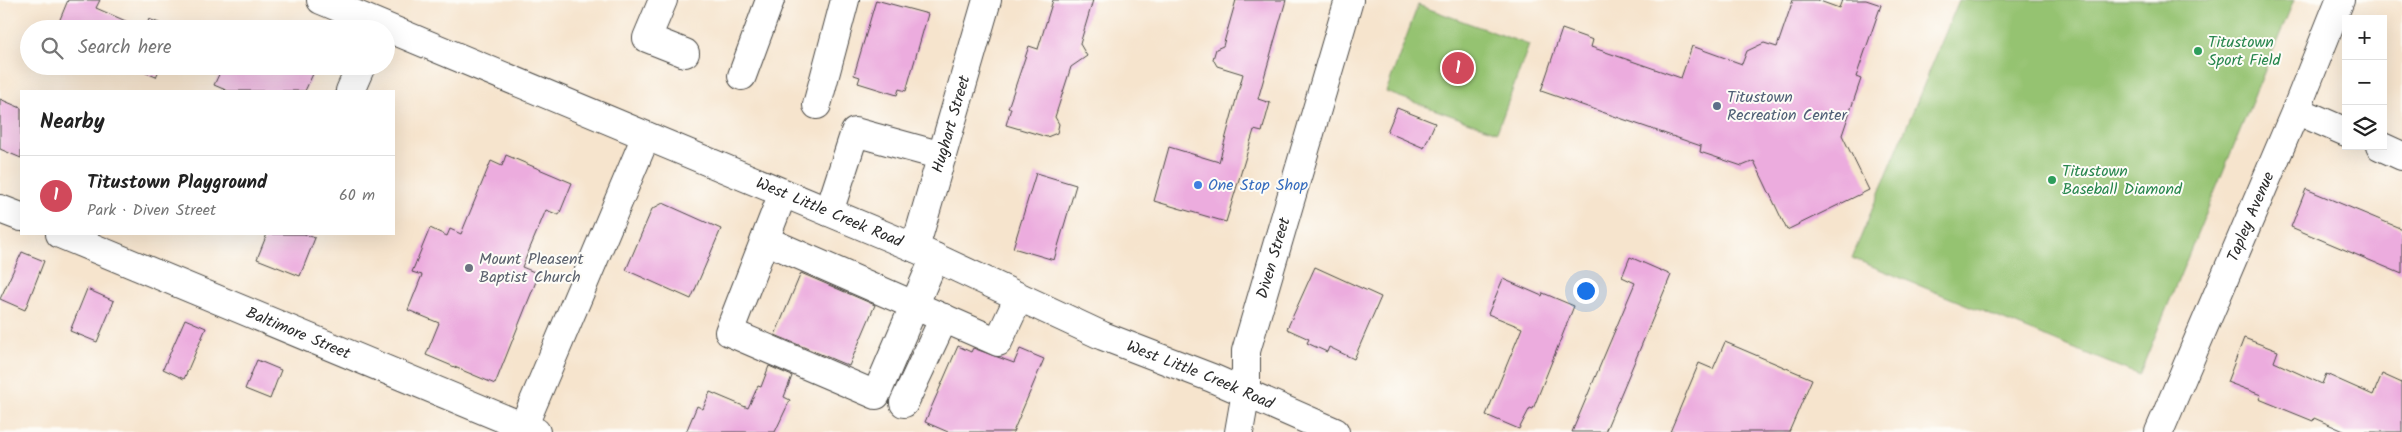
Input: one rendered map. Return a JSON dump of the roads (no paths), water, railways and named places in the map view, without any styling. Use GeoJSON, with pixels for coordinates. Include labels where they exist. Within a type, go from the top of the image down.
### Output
{"type":"FeatureCollection","features":[{"type":"Feature","properties":{"kind":"street","name":"West Little Creek Road"},"geometry":{"type":"LineString","coordinates":[[321,0],[363,20]]}},
{"type":"Feature","properties":{"kind":"street"},"geometry":{"type":"LineString","coordinates":[[663,0],[647,38],[685,53]]}},
{"type":"Feature","properties":{"kind":"street"},"geometry":{"type":"LineString","coordinates":[[742,76],[770,0]]}},
{"type":"Feature","properties":{"kind":"street"},"geometry":{"type":"LineString","coordinates":[[817,105],[845,0]]}},
{"type":"Feature","properties":{"kind":"street","name":"Hughart Street"},"geometry":{"type":"LineString","coordinates":[[765,240],[729,332],[876,395],[914,306],[942,156],[987,0]]}},
{"type":"Feature","properties":{"kind":"street","name":"Diven Street"},"geometry":{"type":"LineString","coordinates":[[1239,432],[1246,392],[1246,351],[1349,0]]}},
{"type":"Feature","properties":{"kind":"street","name":"Tapley Avenue"},"geometry":{"type":"LineString","coordinates":[[2165,430],[2340,0]]}},
{"type":"Feature","properties":{"kind":"street","name":"West Little Creek Road"},"geometry":{"type":"LineString","coordinates":[[395,34],[829,212],[925,253],[1103,336],[1246,392],[1334,432]]}},
{"type":"Feature","properties":{"kind":"street"},"geometry":{"type":"LineString","coordinates":[[350,90],[357,75]]}},
{"type":"Feature","properties":{"kind":"street"},"geometry":{"type":"LineString","coordinates":[[2296,110],[2342,130]]}},
{"type":"Feature","properties":{"kind":"street"},"geometry":{"type":"LineString","coordinates":[[829,212],[855,132],[942,156]]}},
{"type":"Feature","properties":{"kind":"street"},"geometry":{"type":"LineString","coordinates":[[527,430],[646,136]]}},
{"type":"Feature","properties":{"kind":"street"},"geometry":{"type":"LineString","coordinates":[[2387,149],[2402,156]]}},
{"type":"Feature","properties":{"kind":"street"},"geometry":{"type":"LineString","coordinates":[[783,193],[765,240],[914,306],[998,342],[1019,297]]}},
{"type":"Feature","properties":{"kind":"street"},"geometry":{"type":"LineString","coordinates":[[0,209],[20,218]]}},
{"type":"Feature","properties":{"kind":"street","name":"Baltimore Street"},"geometry":{"type":"LineString","coordinates":[[62,235],[527,430]]}},
{"type":"Feature","properties":{"kind":"street"},"geometry":{"type":"LineString","coordinates":[[904,403],[944,318]]}},
{"type":"Feature","properties":{"kind":"place","name":"Titustown Sport Field"},"geometry":{"type":"Point","coordinates":[2198,51]}},
{"type":"Feature","properties":{"kind":"place","name":"Titustown Playground"},"geometry":{"type":"Point","coordinates":[1458,68]}},
{"type":"Feature","properties":{"kind":"place","name":"Titustown Recreation Center"},"geometry":{"type":"Point","coordinates":[1717,106]}},
{"type":"Feature","properties":{"kind":"place","name":"Titustown Baseball Diamond"},"geometry":{"type":"Point","coordinates":[2052,180]}},
{"type":"Feature","properties":{"kind":"place","name":"One Stop Shop"},"geometry":{"type":"Point","coordinates":[1198,185]}},
{"type":"Feature","properties":{"kind":"place","name":"Mount Pleasent Baptist Church"},"geometry":{"type":"Point","coordinates":[469,268]}}]}
